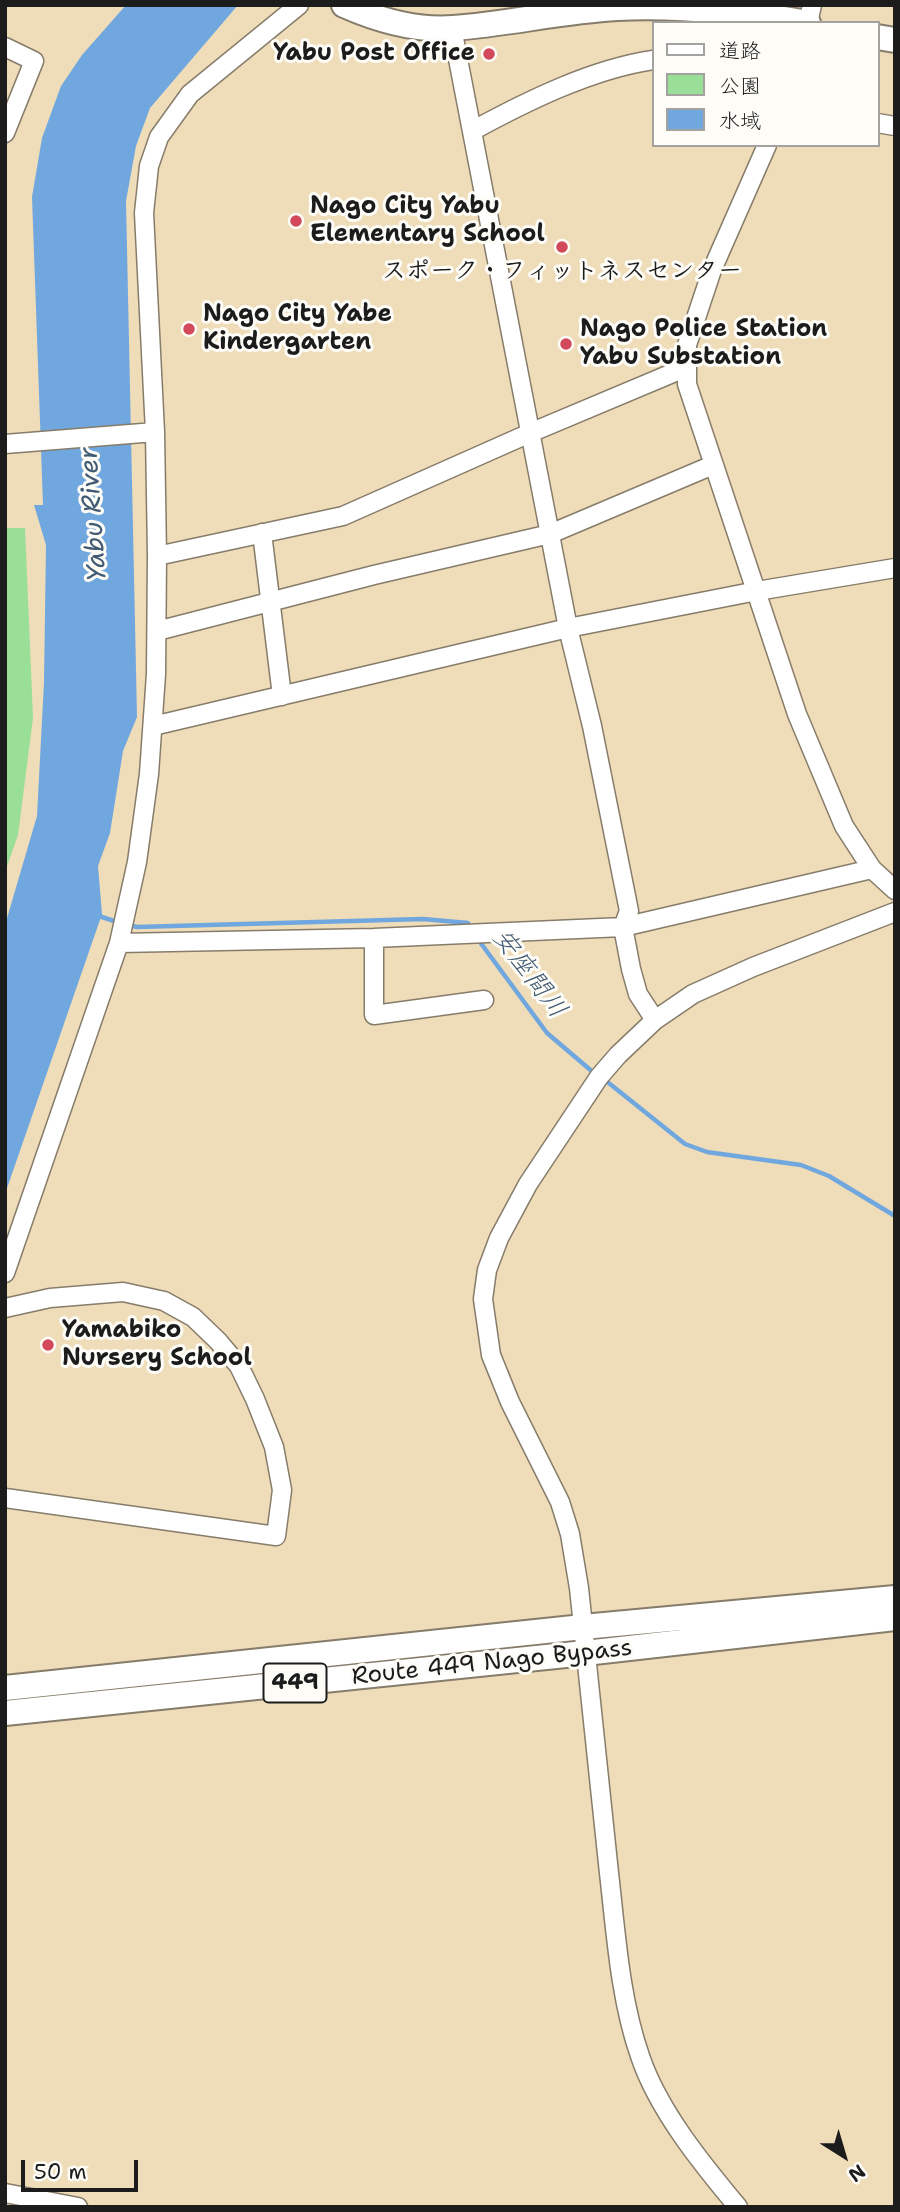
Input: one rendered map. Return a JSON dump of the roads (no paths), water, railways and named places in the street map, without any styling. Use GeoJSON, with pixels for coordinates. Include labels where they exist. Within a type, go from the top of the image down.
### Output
{"type":"FeatureCollection","features":[{"type":"Feature","properties":{"kind":"highway"},"geometry":{"type":"LineString","coordinates":[[344,5],[394,22],[452,28],[618,7],[713,10],[793,21]]}},
{"type":"Feature","properties":{"kind":"highway","name":"Route 449 Nago Bypass"},"geometry":{"type":"LineString","coordinates":[[5,1688],[583,1627],[895,1598]]}},
{"type":"Feature","properties":{"kind":"highway","name":"Route 449 Nago Bypass"},"geometry":{"type":"LineString","coordinates":[[5,1713],[895,1618]]}},
{"type":"Feature","properties":{"kind":"street"},"geometry":{"type":"LineString","coordinates":[[5,1273],[119,943],[137,862],[153,726],[157,631],[157,556],[147,433],[144,213],[149,166],[159,137],[190,94],[299,5]]}},
{"type":"Feature","properties":{"kind":"street"},"geometry":{"type":"LineString","coordinates":[[452,28],[568,628],[592,726],[629,911],[623,927],[638,994],[654,1020]]}},
{"type":"Feature","properties":{"kind":"street"},"geometry":{"type":"LineString","coordinates":[[5,47],[34,61],[5,133]]}},
{"type":"Feature","properties":{"kind":"street"},"geometry":{"type":"LineString","coordinates":[[472,131],[530,99],[626,65],[652,60]]}},
{"type":"Feature","properties":{"kind":"street"},"geometry":{"type":"LineString","coordinates":[[766,147],[712,270],[687,345],[687,384],[797,714],[844,826],[872,869],[895,890]]}},
{"type":"Feature","properties":{"kind":"street"},"geometry":{"type":"LineString","coordinates":[[157,556],[343,516],[687,367]]}},
{"type":"Feature","properties":{"kind":"street"},"geometry":{"type":"LineString","coordinates":[[5,444],[147,433]]}},
{"type":"Feature","properties":{"kind":"street"},"geometry":{"type":"LineString","coordinates":[[157,631],[374,575],[550,534],[713,465]]}},
{"type":"Feature","properties":{"kind":"street"},"geometry":{"type":"LineString","coordinates":[[262,533],[282,696]]}},
{"type":"Feature","properties":{"kind":"street"},"geometry":{"type":"LineString","coordinates":[[153,726],[568,628],[757,591],[895,568]]}},
{"type":"Feature","properties":{"kind":"street"},"geometry":{"type":"LineString","coordinates":[[119,943],[374,938],[623,927],[872,869]]}},
{"type":"Feature","properties":{"kind":"street"},"geometry":{"type":"LineString","coordinates":[[738,2207],[694,2154],[652,2084],[640,2057],[632,2027],[616,1934],[583,1627],[570,1534],[554,1487],[510,1402],[491,1355],[483,1299],[486,1270],[499,1238],[528,1184],[599,1077],[654,1020],[693,994],[753,967],[895,912]]}},
{"type":"Feature","properties":{"kind":"street"},"geometry":{"type":"LineString","coordinates":[[374,938],[374,1016],[484,1000]]}},
{"type":"Feature","properties":{"kind":"street"},"geometry":{"type":"LineString","coordinates":[[5,1308],[50,1298],[123,1292],[164,1301],[193,1317],[239,1366],[274,1447],[282,1490],[276,1536],[5,1498]]}},
{"type":"Feature","properties":{"kind":"street"},"geometry":{"type":"LineString","coordinates":[[5,2193],[78,2207]]}},
{"type":"Feature","properties":{"kind":"water","name":"Yabu River"},"geometry":{"type":"Polygon","coordinates":[[[126,5],[238,5],[150,108],[136,146],[126,201],[137,717],[123,751],[110,833],[98,866],[102,914],[5,1194],[5,925],[37,816],[44,682],[46,545],[34,505],[43,505],[32,197],[42,138],[61,86],[82,55],[126,5]]]}},
{"type":"Feature","properties":{"kind":"waterway","name":"安座間川"},"geometry":{"type":"LineString","coordinates":[[99,916],[120,923]]}},
{"type":"Feature","properties":{"kind":"waterway","name":"安座間川"},"geometry":{"type":"LineString","coordinates":[[129,925],[137,927],[423,919],[468,923],[470,928]]}},
{"type":"Feature","properties":{"kind":"waterway","name":"安座間川"},"geometry":{"type":"LineString","coordinates":[[477,938],[547,1033],[594,1073]]}},
{"type":"Feature","properties":{"kind":"waterway","name":"安座間川"},"geometry":{"type":"LineString","coordinates":[[605,1080],[685,1144],[707,1152],[801,1165],[829,1176],[895,1216]]}},
{"type":"Feature","properties":{"kind":"place","name":"Yabu Post Office"},"geometry":{"type":"Point","coordinates":[489,54]}},
{"type":"Feature","properties":{"kind":"place","name":"Nago City Yabu Elementary School"},"geometry":{"type":"Point","coordinates":[296,221]}},
{"type":"Feature","properties":{"kind":"place","name":"スポーク・フィットネスセンター"},"geometry":{"type":"Point","coordinates":[562,247]}},
{"type":"Feature","properties":{"kind":"place","name":"Nago City Yabe Kindergarten"},"geometry":{"type":"Point","coordinates":[189,329]}},
{"type":"Feature","properties":{"kind":"place","name":"Nago Police Station Yabu Substation"},"geometry":{"type":"Point","coordinates":[566,344]}},
{"type":"Feature","properties":{"kind":"place","name":"Yamabiko Nursery School"},"geometry":{"type":"Point","coordinates":[48,1345]}}]}
